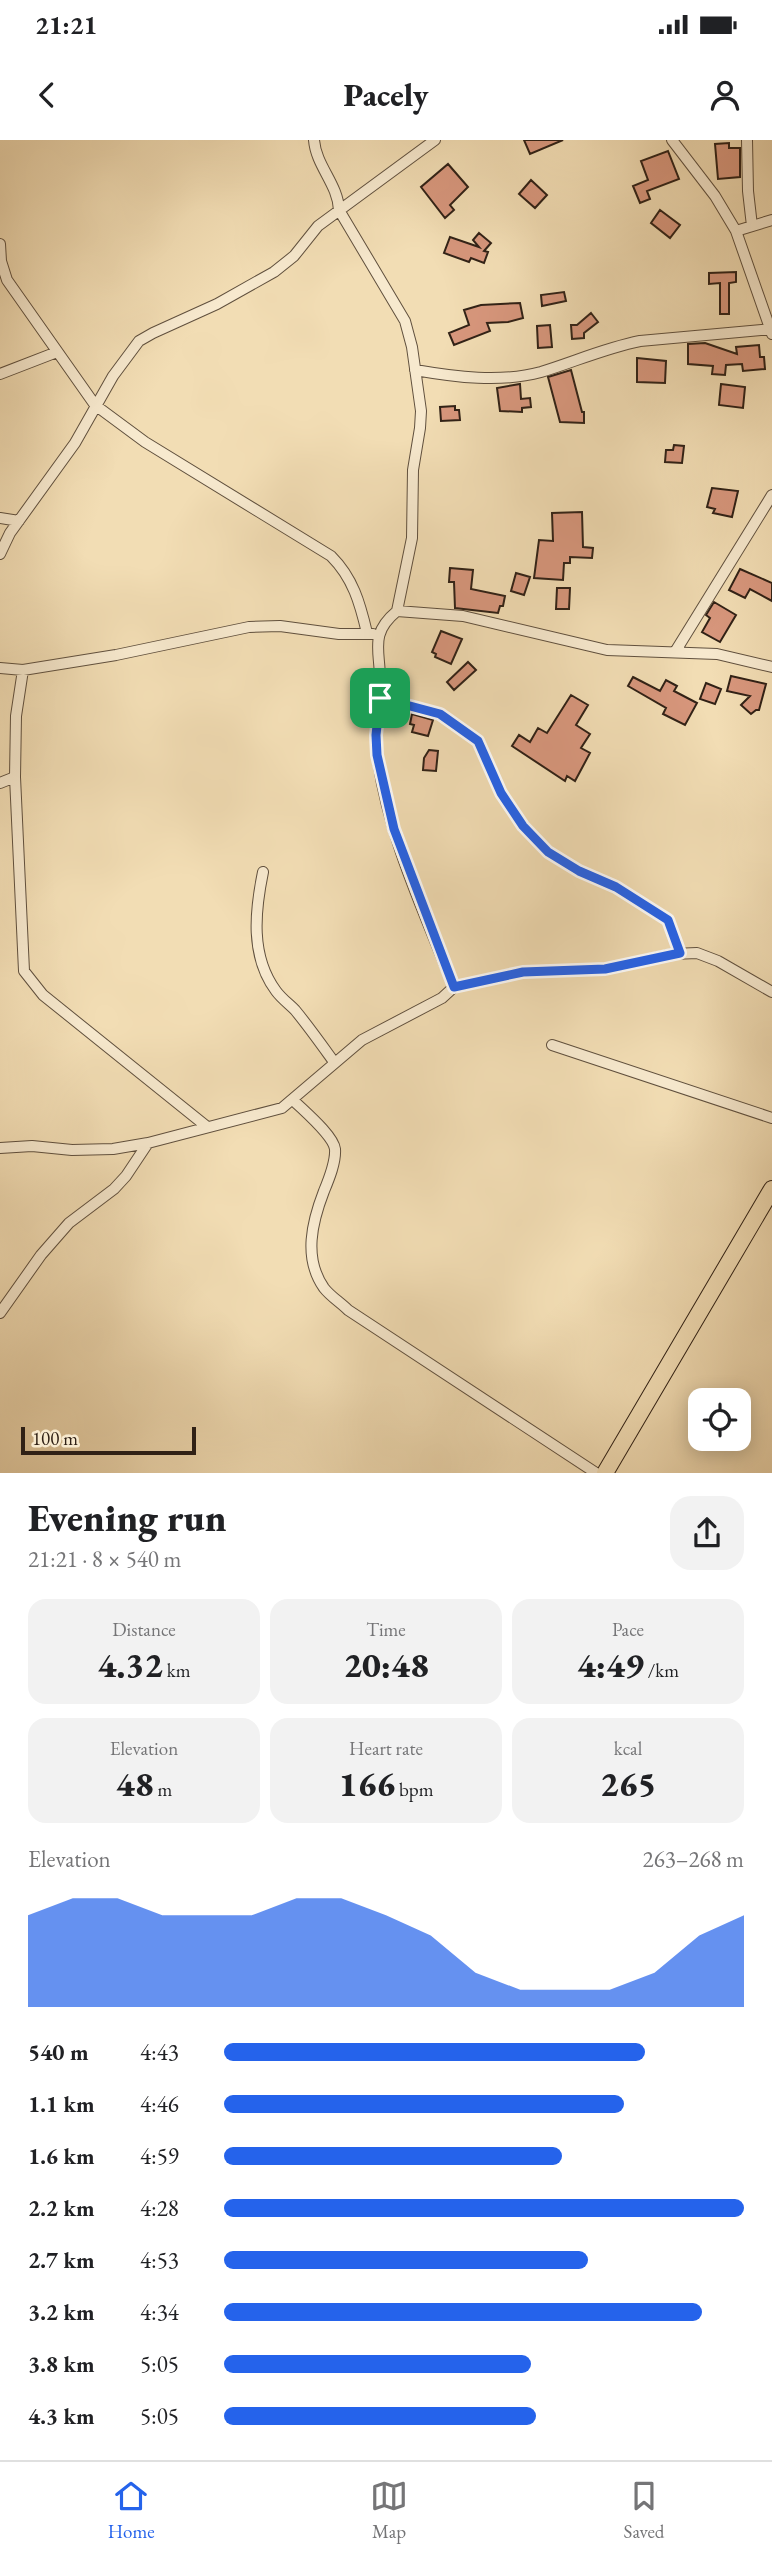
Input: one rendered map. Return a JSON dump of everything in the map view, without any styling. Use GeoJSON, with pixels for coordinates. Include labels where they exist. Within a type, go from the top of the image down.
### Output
{"type":"FeatureCollection","features":[{"type":"Feature","properties":{"kind":"main road"},"geometry":{"type":"LineString","coordinates":[[605,1473],[772,1189]]}},
{"type":"Feature","properties":{"kind":"street"},"geometry":{"type":"LineString","coordinates":[[0,668],[23,670],[116,655],[249,627],[280,626],[340,634],[372,634],[397,611],[412,538],[414,470],[421,411],[410,335],[405,321],[339,210],[338,198],[318,159],[314,140]]}},
{"type":"Feature","properties":{"kind":"street"},"geometry":{"type":"LineString","coordinates":[[0,554],[19,521],[75,443],[113,376],[139,341],[217,304],[274,272],[294,256],[318,226],[435,140]]}},
{"type":"Feature","properties":{"kind":"street"},"geometry":{"type":"LineString","coordinates":[[415,370],[444,375],[519,377],[640,341],[771,331],[736,231],[715,196],[672,140]]}},
{"type":"Feature","properties":{"kind":"street"},"geometry":{"type":"LineString","coordinates":[[747,140],[752,226]]}},
{"type":"Feature","properties":{"kind":"street"},"geometry":{"type":"LineString","coordinates":[[736,231],[772,220]]}},
{"type":"Feature","properties":{"kind":"street"},"geometry":{"type":"LineString","coordinates":[[0,244],[1,261],[7,280],[95,405],[145,442],[331,556],[353,584],[372,634],[380,698],[377,755],[394,829],[454,987]]}},
{"type":"Feature","properties":{"kind":"street"},"geometry":{"type":"LineString","coordinates":[[0,374],[57,352]]}},
{"type":"Feature","properties":{"kind":"street"},"geometry":{"type":"LineString","coordinates":[[675,652],[772,495]]}},
{"type":"Feature","properties":{"kind":"street"},"geometry":{"type":"LineString","coordinates":[[0,519],[19,521]]}},
{"type":"Feature","properties":{"kind":"street"},"geometry":{"type":"LineString","coordinates":[[397,611],[463,617],[607,650],[717,654],[772,667]]}},
{"type":"Feature","properties":{"kind":"street"},"geometry":{"type":"LineString","coordinates":[[23,670],[16,716],[15,777],[24,971],[43,995],[206,1126]]}},
{"type":"Feature","properties":{"kind":"street"},"geometry":{"type":"LineString","coordinates":[[380,698],[440,714],[478,741],[501,793],[523,826],[548,852],[579,871],[616,887],[668,920],[680,953]]}},
{"type":"Feature","properties":{"kind":"street"},"geometry":{"type":"LineString","coordinates":[[0,783],[15,777]]}},
{"type":"Feature","properties":{"kind":"street"},"geometry":{"type":"LineString","coordinates":[[262,872],[255,910],[256,938],[263,965],[276,990],[308,1026],[334,1062]]}},
{"type":"Feature","properties":{"kind":"street"},"geometry":{"type":"LineString","coordinates":[[0,1148],[32,1146],[72,1150],[113,1149],[148,1143],[282,1108],[362,1040],[442,998],[454,987],[523,972],[605,969],[680,953],[697,953],[718,961],[772,992]]}},
{"type":"Feature","properties":{"kind":"street"},"geometry":{"type":"LineString","coordinates":[[552,1045],[772,1118]]}},
{"type":"Feature","properties":{"kind":"street"},"geometry":{"type":"LineString","coordinates":[[293,1100],[330,1137],[335,1148],[327,1182],[314,1215],[310,1241],[314,1265],[324,1289],[348,1310],[596,1473]]}},
{"type":"Feature","properties":{"kind":"street"},"geometry":{"type":"LineString","coordinates":[[0,1313],[41,1255],[69,1223],[126,1177],[148,1143]]}},
{"type":"Feature","properties":{"kind":"building"},"geometry":{"type":"Polygon","coordinates":[[[524,140],[563,140],[530,154],[524,140]]]}},
{"type":"Feature","properties":{"kind":"building"},"geometry":{"type":"Polygon","coordinates":[[[729,143],[729,148],[740,148],[740,177],[718,179],[715,144],[729,143]]]}},
{"type":"Feature","properties":{"kind":"building"},"geometry":{"type":"Polygon","coordinates":[[[668,151],[679,179],[647,191],[650,199],[640,203],[633,186],[648,180],[641,161],[668,151]]]}},
{"type":"Feature","properties":{"kind":"building"},"geometry":{"type":"Polygon","coordinates":[[[448,164],[468,187],[450,205],[454,210],[445,218],[421,187],[448,164]]]}},
{"type":"Feature","properties":{"kind":"building"},"geometry":{"type":"Polygon","coordinates":[[[531,180],[547,195],[535,208],[519,194],[531,180]]]}},
{"type":"Feature","properties":{"kind":"building"},"geometry":{"type":"Polygon","coordinates":[[[660,210],[680,225],[670,238],[651,223],[660,210]]]}},
{"type":"Feature","properties":{"kind":"building"},"geometry":{"type":"Polygon","coordinates":[[[479,233],[491,243],[484,251],[488,252],[484,263],[471,258],[469,262],[444,253],[450,237],[479,247],[473,240],[479,233]]]}},
{"type":"Feature","properties":{"kind":"building"},"geometry":{"type":"Polygon","coordinates":[[[736,272],[736,282],[729,283],[729,314],[720,314],[720,283],[709,284],[709,273],[736,272]]]}},
{"type":"Feature","properties":{"kind":"building"},"geometry":{"type":"Polygon","coordinates":[[[564,292],[566,301],[542,306],[541,295],[564,292]]]}},
{"type":"Feature","properties":{"kind":"building"},"geometry":{"type":"Polygon","coordinates":[[[520,303],[523,318],[487,323],[490,331],[454,345],[449,333],[469,325],[464,310],[481,305],[520,303]]]}},
{"type":"Feature","properties":{"kind":"building"},"geometry":{"type":"Polygon","coordinates":[[[591,313],[598,322],[584,333],[584,338],[572,339],[571,325],[577,325],[591,313]]]}},
{"type":"Feature","properties":{"kind":"building"},"geometry":{"type":"Polygon","coordinates":[[[550,325],[552,347],[538,348],[537,326],[550,325]]]}},
{"type":"Feature","properties":{"kind":"building"},"geometry":{"type":"Polygon","coordinates":[[[705,343],[737,354],[736,347],[759,345],[765,369],[743,371],[742,364],[726,365],[725,375],[712,374],[713,366],[688,364],[688,344],[705,343]]]}},
{"type":"Feature","properties":{"kind":"building"},"geometry":{"type":"Polygon","coordinates":[[[637,358],[666,361],[665,383],[637,382],[637,358]]]}},
{"type":"Feature","properties":{"kind":"building"},"geometry":{"type":"Polygon","coordinates":[[[571,370],[584,412],[584,423],[560,422],[548,377],[571,370]]]}},
{"type":"Feature","properties":{"kind":"building"},"geometry":{"type":"Polygon","coordinates":[[[520,384],[521,399],[530,398],[531,407],[522,408],[522,412],[500,411],[497,388],[520,384]]]}},
{"type":"Feature","properties":{"kind":"building"},"geometry":{"type":"Polygon","coordinates":[[[721,384],[745,387],[743,408],[719,405],[721,384]]]}},
{"type":"Feature","properties":{"kind":"building"},"geometry":{"type":"Polygon","coordinates":[[[455,406],[455,410],[459,410],[460,420],[441,421],[440,407],[455,406]]]}},
{"type":"Feature","properties":{"kind":"building"},"geometry":{"type":"Polygon","coordinates":[[[674,445],[684,446],[682,463],[665,462],[666,450],[673,450],[674,445]]]}},
{"type":"Feature","properties":{"kind":"building"},"geometry":{"type":"Polygon","coordinates":[[[712,488],[738,491],[732,517],[713,513],[715,509],[707,507],[712,488]]]}},
{"type":"Feature","properties":{"kind":"building"},"geometry":{"type":"Polygon","coordinates":[[[582,512],[583,547],[593,548],[592,558],[570,557],[570,563],[564,563],[563,580],[534,578],[539,540],[553,541],[552,513],[582,512]]]}},
{"type":"Feature","properties":{"kind":"building"},"geometry":{"type":"Polygon","coordinates":[[[450,568],[473,570],[471,589],[505,596],[498,613],[455,608],[454,582],[449,582],[450,568]]]}},
{"type":"Feature","properties":{"kind":"building"},"geometry":{"type":"Polygon","coordinates":[[[740,569],[772,583],[772,601],[750,589],[745,598],[729,590],[740,569]]]}},
{"type":"Feature","properties":{"kind":"building"},"geometry":{"type":"Polygon","coordinates":[[[516,573],[530,577],[524,595],[511,591],[516,573]]]}},
{"type":"Feature","properties":{"kind":"building"},"geometry":{"type":"Polygon","coordinates":[[[557,588],[570,588],[569,609],[556,609],[557,588]]]}},
{"type":"Feature","properties":{"kind":"building"},"geometry":{"type":"Polygon","coordinates":[[[714,602],[736,615],[720,642],[702,632],[710,618],[706,615],[714,602]]]}},
{"type":"Feature","properties":{"kind":"building"},"geometry":{"type":"Polygon","coordinates":[[[441,631],[462,639],[451,664],[435,657],[436,654],[432,652],[441,631]]]}},
{"type":"Feature","properties":{"kind":"building"},"geometry":{"type":"Polygon","coordinates":[[[468,662],[476,670],[454,690],[447,682],[468,662]]]}},
{"type":"Feature","properties":{"kind":"building"},"geometry":{"type":"Polygon","coordinates":[[[731,676],[766,684],[759,710],[751,714],[741,705],[750,696],[727,691],[731,676]]]}},
{"type":"Feature","properties":{"kind":"building"},"geometry":{"type":"Polygon","coordinates":[[[633,677],[660,691],[666,680],[677,686],[674,691],[697,703],[685,725],[663,714],[666,708],[628,686],[633,677]]]}},
{"type":"Feature","properties":{"kind":"building"},"geometry":{"type":"Polygon","coordinates":[[[706,683],[721,689],[715,704],[700,699],[706,683]]]}},
{"type":"Feature","properties":{"kind":"building"},"geometry":{"type":"Polygon","coordinates":[[[571,695],[588,705],[576,725],[590,734],[581,748],[590,753],[575,781],[567,776],[565,781],[512,746],[519,735],[530,742],[538,728],[547,733],[571,695]]]}},
{"type":"Feature","properties":{"kind":"building"},"geometry":{"type":"Polygon","coordinates":[[[412,714],[433,720],[428,736],[412,732],[412,714]]]}},
{"type":"Feature","properties":{"kind":"building"},"geometry":{"type":"Polygon","coordinates":[[[429,750],[438,751],[436,771],[423,770],[424,758],[429,750]]]}},
{"type":"Feature","properties":{"kind":"route"},"geometry":{"type":"LineString","coordinates":[[380,698],[440,714],[478,741],[501,793],[523,826],[548,852],[579,871],[616,887],[668,920],[680,953],[605,969],[523,972],[454,987],[394,829],[377,755],[380,698]]}}]}
